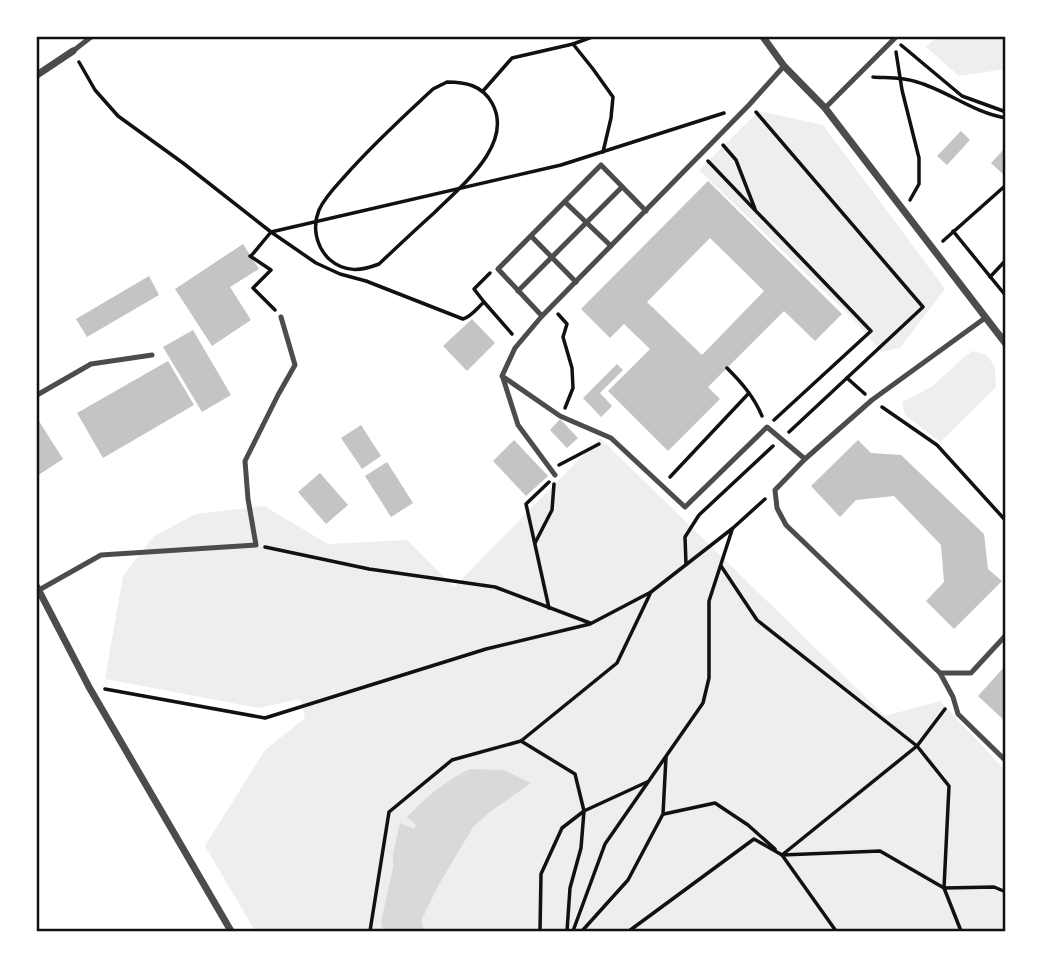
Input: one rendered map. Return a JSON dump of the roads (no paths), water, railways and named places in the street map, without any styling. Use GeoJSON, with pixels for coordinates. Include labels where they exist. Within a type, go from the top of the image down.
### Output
{"type":"FeatureCollection","features":[{"type":"Feature","properties":{"kind":"street"},"geometry":{"type":"LineString","coordinates":[[763,37],[784,66],[825,108],[1006,344]]}},
{"type":"Feature","properties":{"kind":"street"},"geometry":{"type":"LineString","coordinates":[[37,75],[73,51]]}},
{"type":"Feature","properties":{"kind":"street"},"geometry":{"type":"LineString","coordinates":[[38,589],[89,687],[230,931]]}},
{"type":"Feature","properties":{"kind":"lane"},"geometry":{"type":"LineString","coordinates":[[73,51],[91,37]]}},
{"type":"Feature","properties":{"kind":"lane"},"geometry":{"type":"LineString","coordinates":[[825,108],[895,38]]}},
{"type":"Feature","properties":{"kind":"lane"},"geometry":{"type":"LineString","coordinates":[[555,475],[518,425],[502,376],[519,343],[784,66]]}},
{"type":"Feature","properties":{"kind":"lane"},"geometry":{"type":"LineString","coordinates":[[542,316],[498,270],[601,165],[646,211]]}},
{"type":"Feature","properties":{"kind":"lane"},"geometry":{"type":"LineString","coordinates":[[518,291],[622,187]]}},
{"type":"Feature","properties":{"kind":"lane"},"geometry":{"type":"LineString","coordinates":[[565,202],[611,246]]}},
{"type":"Feature","properties":{"kind":"lane"},"geometry":{"type":"LineString","coordinates":[[531,236],[576,282]]}},
{"type":"Feature","properties":{"kind":"lane"},"geometry":{"type":"LineString","coordinates":[[38,589],[101,555],[256,545],[245,461],[295,365],[281,317]]}},
{"type":"Feature","properties":{"kind":"lane"},"geometry":{"type":"LineString","coordinates":[[985,318],[872,400],[805,459],[775,490],[777,508],[786,525],[940,673],[953,697],[958,714],[1006,761]]}},
{"type":"Feature","properties":{"kind":"lane"},"geometry":{"type":"LineString","coordinates":[[37,395],[92,364],[152,355]]}},
{"type":"Feature","properties":{"kind":"lane"},"geometry":{"type":"LineString","coordinates":[[502,376],[560,416],[611,438],[685,507],[767,427],[805,459]]}},
{"type":"Feature","properties":{"kind":"lane"},"geometry":{"type":"LineString","coordinates":[[940,673],[971,673],[1006,635]]}}]}
